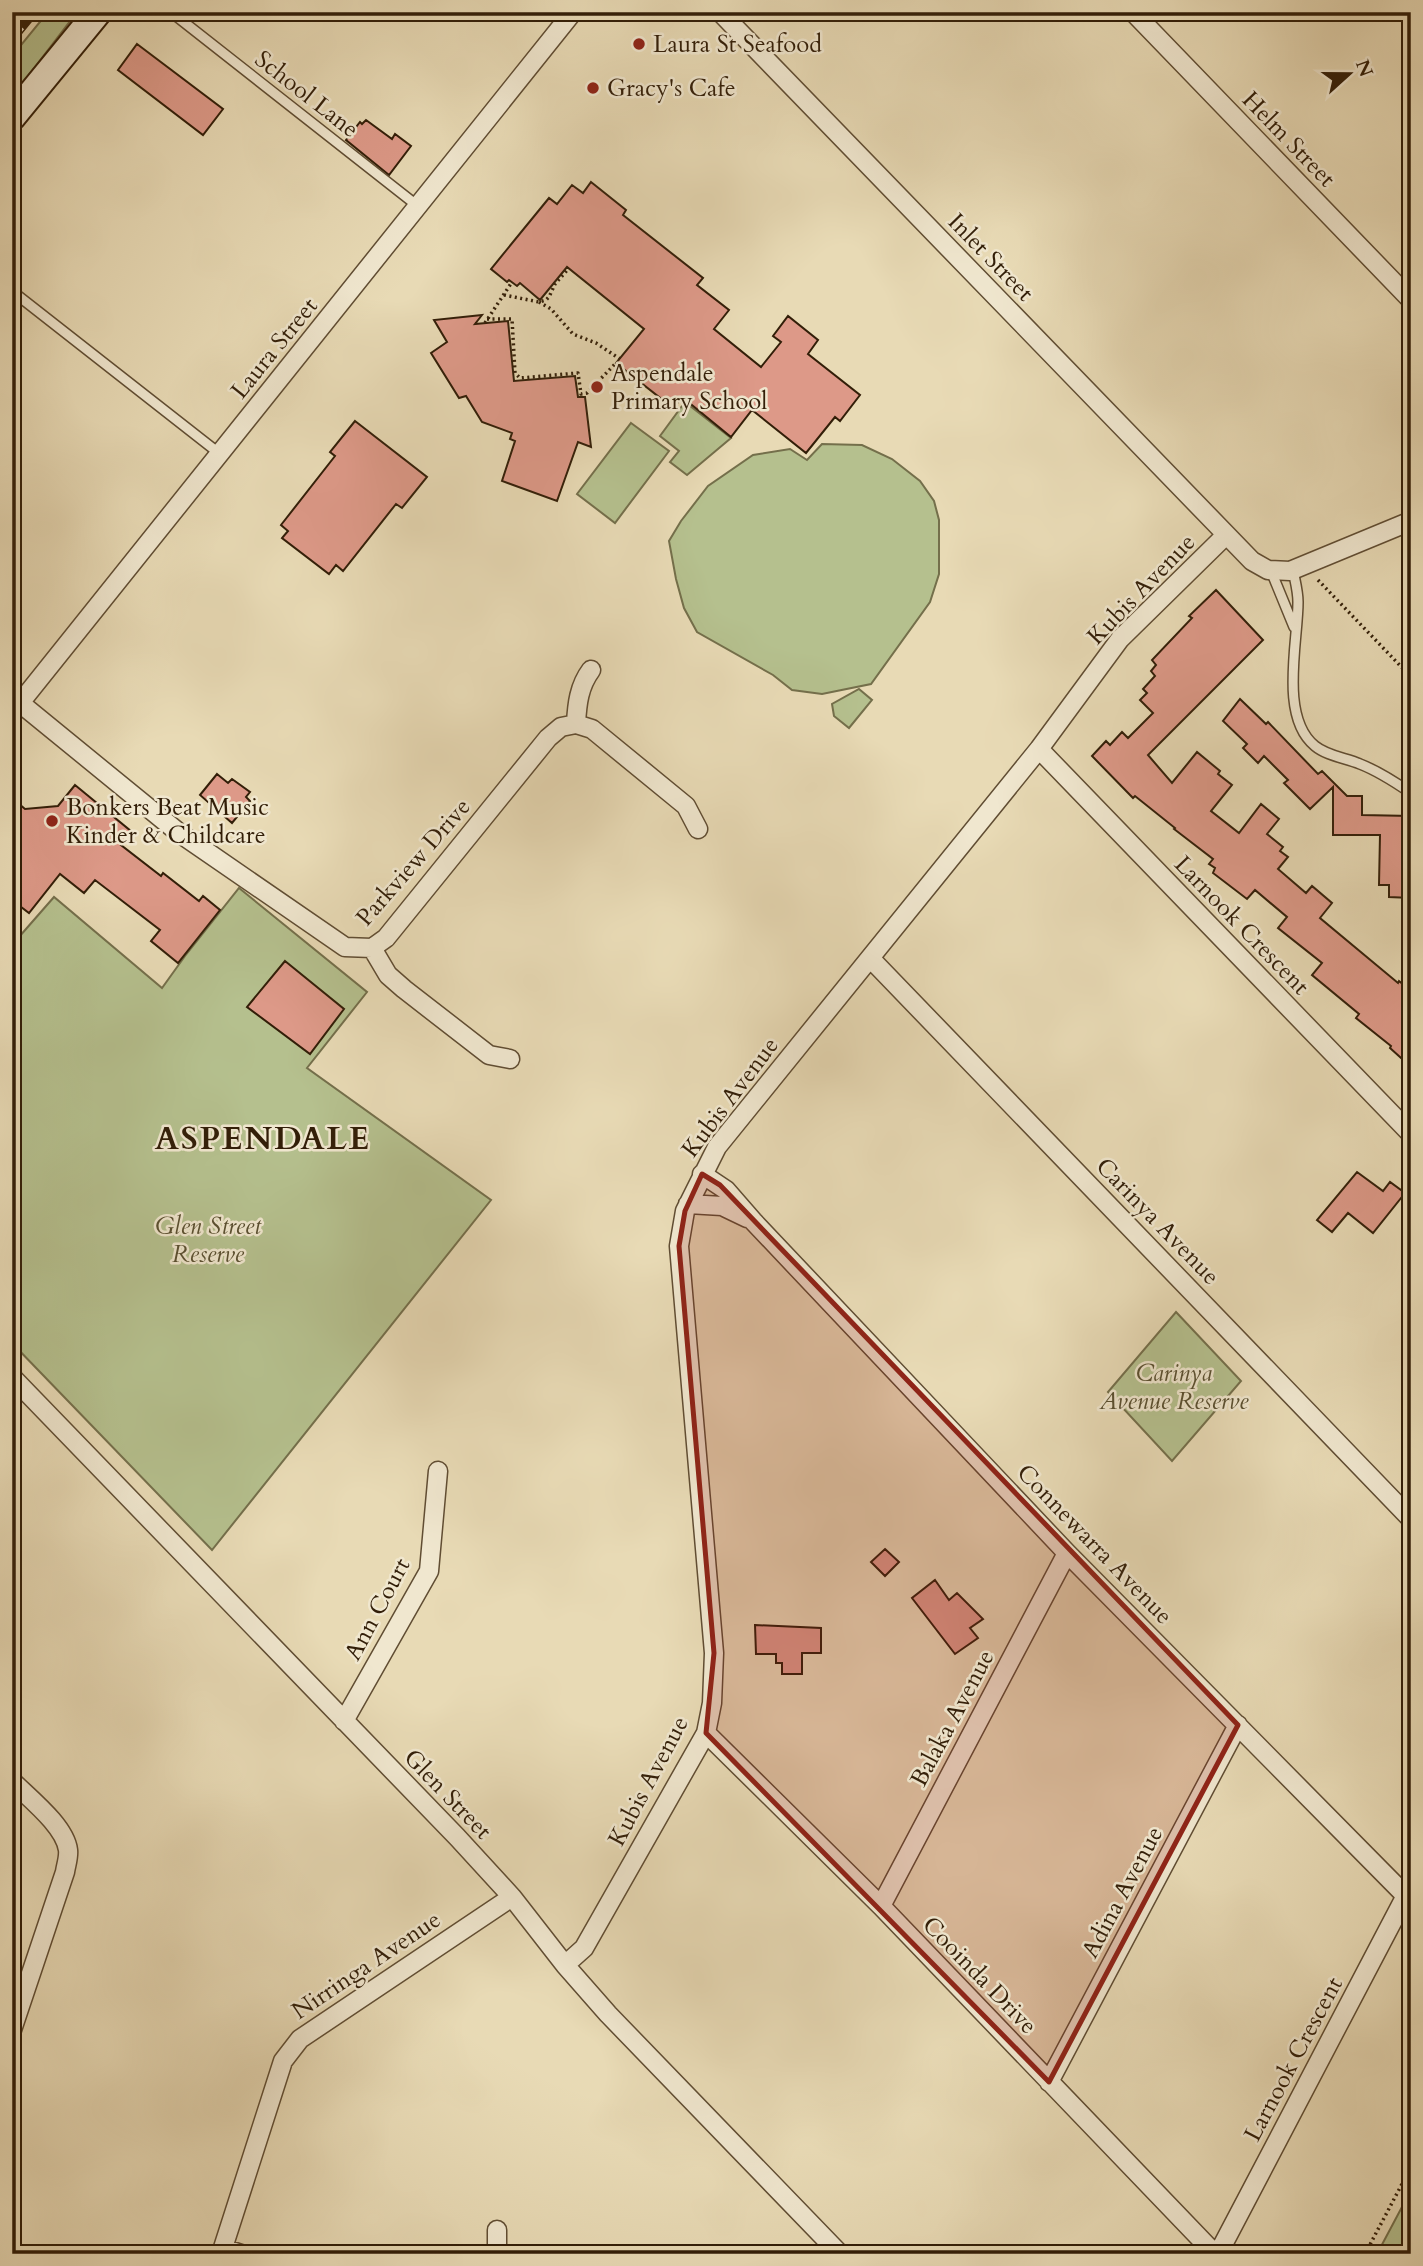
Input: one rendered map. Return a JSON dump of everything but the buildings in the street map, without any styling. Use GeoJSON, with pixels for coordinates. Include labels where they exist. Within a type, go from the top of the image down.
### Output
{"type":"FeatureCollection","features":[{"type":"Feature","properties":{"kind":"street"},"geometry":{"type":"LineString","coordinates":[[12,117],[98,12]]}},
{"type":"Feature","properties":{"kind":"street","name":"Laura Street"},"geometry":{"type":"LineString","coordinates":[[16,708],[573,12]]}},
{"type":"Feature","properties":{"kind":"street","name":"Inlet Street"},"geometry":{"type":"LineString","coordinates":[[720,12],[1226,535],[1252,561],[1271,570]]}},
{"type":"Feature","properties":{"kind":"street","name":"Helm Street"},"geometry":{"type":"LineString","coordinates":[[1133,12],[1411,300]]}},
{"type":"Feature","properties":{"kind":"street"},"geometry":{"type":"LineString","coordinates":[[1271,570],[1298,568],[1411,520]]}},
{"type":"Feature","properties":{"kind":"street","name":"Kubis Avenue"},"geometry":{"type":"LineString","coordinates":[[565,1965],[584,1948],[706,1733],[712,1703],[714,1653],[680,1246],[688,1204],[717,1147],[1039,749],[1121,639],[1226,535]]}},
{"type":"Feature","properties":{"kind":"street"},"geometry":{"type":"LineString","coordinates":[[591,670],[584,679],[576,724],[592,729],[686,806],[698,829]]}},
{"type":"Feature","properties":{"kind":"street","name":"Parkview Drive"},"geometry":{"type":"LineString","coordinates":[[16,708],[178,832],[345,947],[372,948],[386,938],[548,738],[561,727],[576,724]]}},
{"type":"Feature","properties":{"kind":"street","name":"Larnook Crescent"},"geometry":{"type":"LineString","coordinates":[[1039,749],[1411,1134]]}},
{"type":"Feature","properties":{"kind":"street"},"geometry":{"type":"LineString","coordinates":[[372,948],[388,975],[404,989],[489,1055],[510,1059]]}},
{"type":"Feature","properties":{"kind":"street","name":"Carinya Avenue"},"geometry":{"type":"LineString","coordinates":[[870,958],[1411,1519]]}},
{"type":"Feature","properties":{"kind":"street","name":"Connewarra Avenue"},"geometry":{"type":"LineString","coordinates":[[702,1174],[726,1190],[1068,1553],[1238,1725],[1408,1891]]}},
{"type":"Feature","properties":{"kind":"street","name":"Connewarra Avenue"},"geometry":{"type":"LineString","coordinates":[[688,1204],[722,1206],[753,1221]]}},
{"type":"Feature","properties":{"kind":"street","name":"Glen Street"},"geometry":{"type":"LineString","coordinates":[[12,1377],[512,1897],[565,1965],[657,2065],[840,2254]]}},
{"type":"Feature","properties":{"kind":"street","name":"Ann Court"},"geometry":{"type":"LineString","coordinates":[[344,1721],[429,1572],[438,1471]]}},
{"type":"Feature","properties":{"kind":"street","name":"Balaka Avenue"},"geometry":{"type":"LineString","coordinates":[[881,1906],[1068,1553]]}},
{"type":"Feature","properties":{"kind":"street","name":"Adina Avenue"},"geometry":{"type":"LineString","coordinates":[[1049,2082],[1238,1725]]}},
{"type":"Feature","properties":{"kind":"street","name":"Cooinda Drive"},"geometry":{"type":"LineString","coordinates":[[706,1733],[881,1906],[1217,2254]]}},
{"type":"Feature","properties":{"kind":"street"},"geometry":{"type":"LineString","coordinates":[[12,1781],[53,1823],[65,1839],[69,1853],[12,2030]]}},
{"type":"Feature","properties":{"kind":"street","name":"Larnook Crescent"},"geometry":{"type":"LineString","coordinates":[[1217,2254],[1408,1891]]}},
{"type":"Feature","properties":{"kind":"street","name":"Nirringa Avenue"},"geometry":{"type":"LineString","coordinates":[[222,2251],[283,2061],[290,2048],[299,2039],[512,1897]]}},
{"type":"Feature","properties":{"kind":"street"},"geometry":{"type":"LineString","coordinates":[[497,2254],[498,2230]]}},
{"type":"Feature","properties":{"kind":"street"},"geometry":{"type":"LineString","coordinates":[[222,2251],[241,2254]]}},
{"type":"Feature","properties":{"kind":"lane","name":"School Lane"},"geometry":{"type":"LineString","coordinates":[[171,12],[419,207]]}},
{"type":"Feature","properties":{"kind":"lane"},"geometry":{"type":"LineString","coordinates":[[12,291],[221,454]]}},
{"type":"Feature","properties":{"kind":"lane"},"geometry":{"type":"LineString","coordinates":[[1298,568],[1295,628],[1296,713],[1307,737],[1314,746],[1363,765],[1411,793]]}},
{"type":"Feature","properties":{"kind":"lane"},"geometry":{"type":"LineString","coordinates":[[1271,570],[1295,628]]}},
{"type":"Feature","properties":{"kind":"path"},"geometry":{"type":"LineString","coordinates":[[539,302],[549,298],[555,284],[569,268]]}},
{"type":"Feature","properties":{"kind":"path"},"geometry":{"type":"LineString","coordinates":[[504,295],[539,302],[551,309],[573,334],[596,343],[618,361],[587,393],[581,394],[578,373],[520,378],[515,373],[512,319],[486,321],[512,282]]}},
{"type":"Feature","properties":{"kind":"path"},"geometry":{"type":"LineString","coordinates":[[1298,568],[1411,677]]}},
{"type":"Feature","properties":{"kind":"path"},"geometry":{"type":"LineString","coordinates":[[1366,2254],[1411,2167]]}},
{"type":"Feature","properties":{"kind":"highlighted area"},"geometry":{"type":"Polygon","coordinates":[[[702,1174],[720,1185],[1238,1725],[1049,2082],[706,1733],[714,1653],[679,1246],[685,1211],[702,1174]]]}},
{"type":"Feature","properties":{"kind":"green space"},"geometry":{"type":"Polygon","coordinates":[[[48,12],[77,12],[12,97],[12,56],[48,12]]]}},
{"type":"Feature","properties":{"kind":"green space"},"geometry":{"type":"Polygon","coordinates":[[[685,402],[731,438],[687,475],[670,462],[679,451],[660,436],[685,402]]]}},
{"type":"Feature","properties":{"kind":"green space"},"geometry":{"type":"Polygon","coordinates":[[[631,423],[669,451],[615,523],[577,494],[631,423]]]}},
{"type":"Feature","properties":{"kind":"green space"},"geometry":{"type":"Polygon","coordinates":[[[822,444],[862,445],[892,459],[920,481],[934,501],[939,520],[939,574],[930,602],[871,684],[822,694],[792,690],[773,675],[697,632],[684,608],[669,541],[708,486],[753,455],[790,449],[807,460],[822,444]]]}},
{"type":"Feature","properties":{"kind":"green space"},"geometry":{"type":"Polygon","coordinates":[[[859,689],[872,700],[849,728],[834,716],[832,704],[859,689]]]}},
{"type":"Feature","properties":{"kind":"green space","name":"Glen Street Reserve"},"geometry":{"type":"Polygon","coordinates":[[[239,888],[367,992],[307,1068],[491,1200],[212,1550],[12,1343],[12,945],[54,897],[162,988],[239,888]]]}},
{"type":"Feature","properties":{"kind":"green space","name":"Carinya Avenue Reserve"},"geometry":{"type":"Polygon","coordinates":[[[1176,1312],[1241,1381],[1172,1461],[1108,1392],[1176,1312]]]}},
{"type":"Feature","properties":{"kind":"green space"},"geometry":{"type":"Polygon","coordinates":[[[1411,2190],[1411,2254],[1377,2254],[1411,2190]]]}},
{"type":"Feature","properties":{"kind":"railway"},"geometry":{"type":"LineString","coordinates":[[12,20],[18,12]]}},
{"type":"Feature","properties":{"kind":"railway"},"geometry":{"type":"LineString","coordinates":[[12,40],[35,12]]}},
{"type":"Feature","properties":{"kind":"place","name":"Laura St Seafood"},"geometry":{"type":"Point","coordinates":[639,44]}},
{"type":"Feature","properties":{"kind":"place","name":"Gracy's Cafe"},"geometry":{"type":"Point","coordinates":[593,88]}},
{"type":"Feature","properties":{"kind":"place","name":"Aspendale Primary School"},"geometry":{"type":"Point","coordinates":[597,387]}},
{"type":"Feature","properties":{"kind":"place","name":"Bonkers Beat Music Kinder & Childcare"},"geometry":{"type":"Point","coordinates":[52,821]}},
{"type":"Feature","properties":{"kind":"district","name":"ASPENDALE"},"geometry":{"type":"Point","coordinates":[263,1138]}}]}
